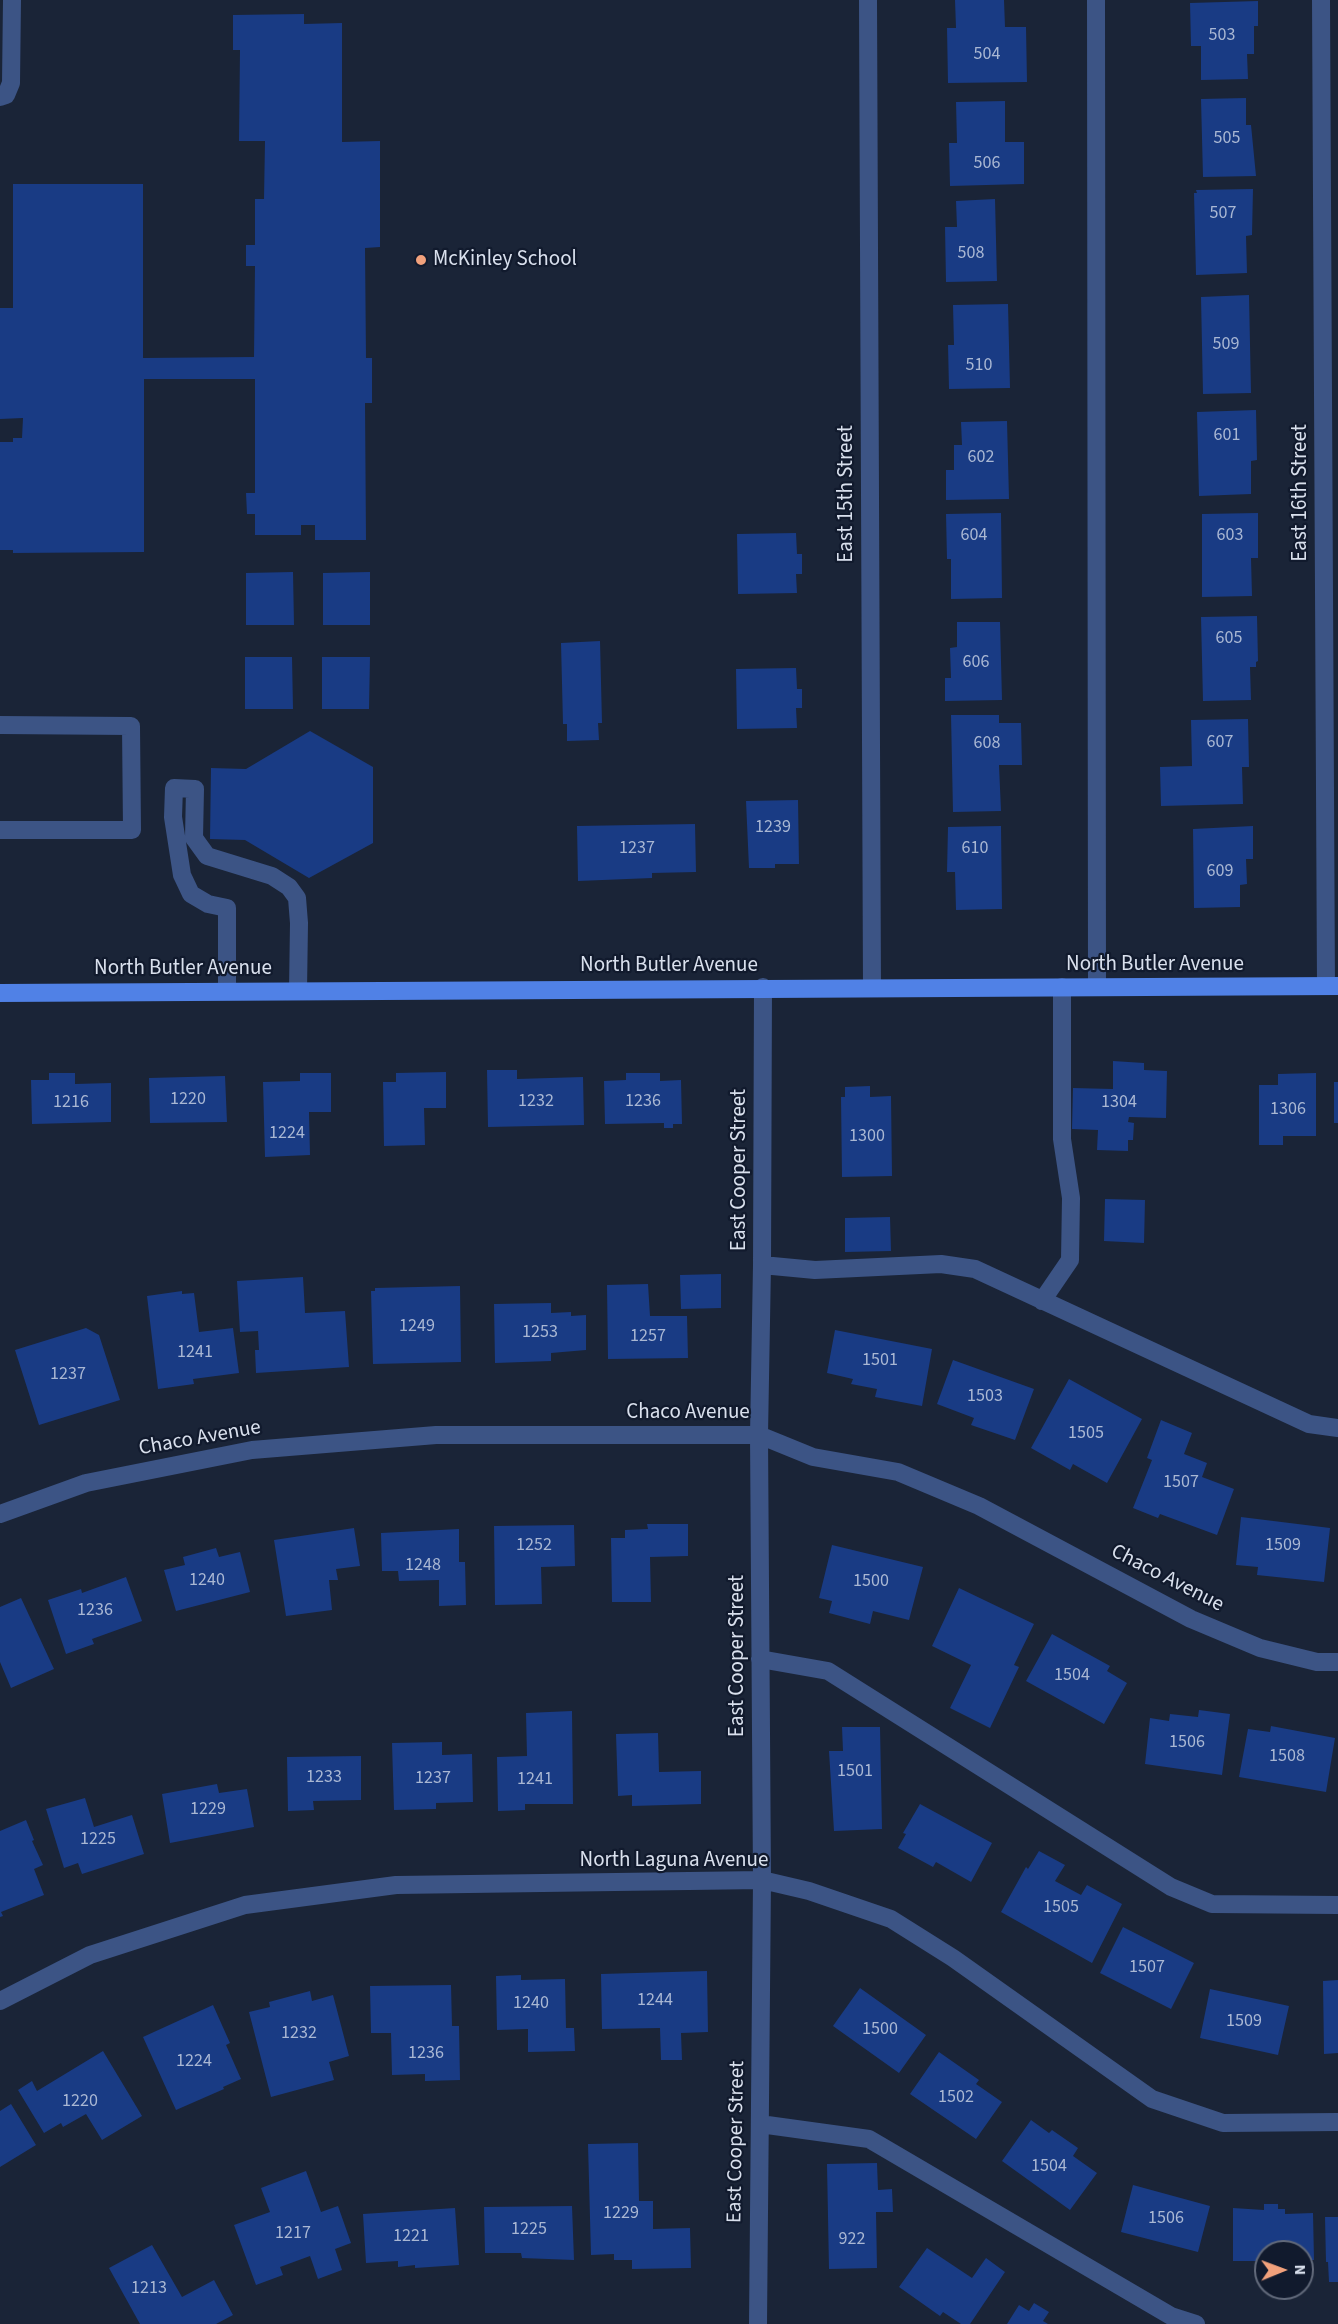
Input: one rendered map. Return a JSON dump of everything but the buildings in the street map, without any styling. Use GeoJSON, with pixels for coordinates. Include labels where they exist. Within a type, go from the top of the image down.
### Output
{"type":"FeatureCollection","features":[{"type":"Feature","properties":{"kind":"main road","name":"North Butler Avenue"},"geometry":{"type":"LineString","coordinates":[[0,993],[763,987],[1332,986]]}},
{"type":"Feature","properties":{"kind":"street"},"geometry":{"type":"LineString","coordinates":[[0,97],[6,95],[11,83],[12,0]]}},
{"type":"Feature","properties":{"kind":"street","name":"East 15th Street"},"geometry":{"type":"LineString","coordinates":[[868,0],[872,988]]}},
{"type":"Feature","properties":{"kind":"street"},"geometry":{"type":"LineString","coordinates":[[1096,0],[1097,987]]}},
{"type":"Feature","properties":{"kind":"street","name":"East 16th Street"},"geometry":{"type":"LineString","coordinates":[[1321,0],[1332,986]]}},
{"type":"Feature","properties":{"kind":"street"},"geometry":{"type":"LineString","coordinates":[[0,725],[131,726],[132,830],[0,830]]}},
{"type":"Feature","properties":{"kind":"street"},"geometry":{"type":"LineString","coordinates":[[227,991],[227,908],[208,904],[191,894],[182,875],[173,817],[174,788],[195,789],[194,838],[207,856],[272,876],[289,887],[297,898],[298,991]]}},
{"type":"Feature","properties":{"kind":"street","name":"East Cooper Street"},"geometry":{"type":"LineString","coordinates":[[758,2324],[762,1880],[759,1435],[763,987]]}},
{"type":"Feature","properties":{"kind":"street"},"geometry":{"type":"LineString","coordinates":[[1042,1301],[1070,1260],[1071,1198],[1062,1139],[1062,987]]}},
{"type":"Feature","properties":{"kind":"street"},"geometry":{"type":"LineString","coordinates":[[762,1265],[815,1270],[941,1264],[975,1269],[1309,1424],[1338,1428]]}},
{"type":"Feature","properties":{"kind":"street","name":"Chaco Avenue"},"geometry":{"type":"LineString","coordinates":[[0,1514],[86,1483],[252,1450],[436,1435],[759,1435],[813,1457],[897,1472],[979,1506],[1191,1618],[1260,1648],[1317,1662],[1338,1662]]}},
{"type":"Feature","properties":{"kind":"street"},"geometry":{"type":"LineString","coordinates":[[760,1659],[828,1671],[1171,1887],[1212,1904],[1338,1905]]}},
{"type":"Feature","properties":{"kind":"street","name":"North Laguna Avenue"},"geometry":{"type":"LineString","coordinates":[[0,2001],[90,1955],[245,1905],[396,1885],[762,1880],[809,1891],[891,1919],[953,1958],[1152,2099],[1222,2123],[1338,2122]]}},
{"type":"Feature","properties":{"kind":"street"},"geometry":{"type":"LineString","coordinates":[[760,2124],[869,2139],[1172,2316],[1196,2324]]}},
{"type":"Feature","properties":{"kind":"place","name":"McKinley School"},"geometry":{"type":"Point","coordinates":[421,260]}}]}
